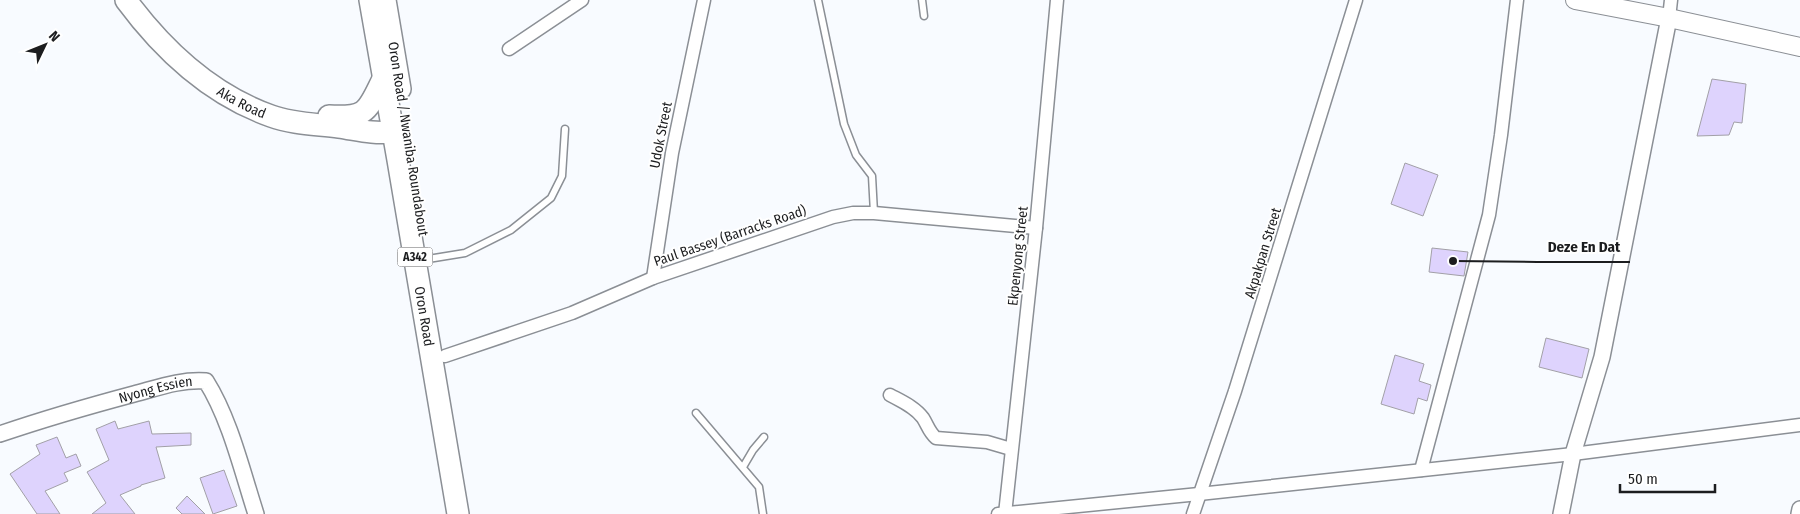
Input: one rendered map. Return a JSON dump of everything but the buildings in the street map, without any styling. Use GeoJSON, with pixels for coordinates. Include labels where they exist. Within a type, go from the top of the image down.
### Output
{"type":"FeatureCollection","features":[{"type":"Feature","properties":{"kind":"highway","name":"Aka Road"},"geometry":{"type":"LineString","coordinates":[[126,0],[148,28],[175,56],[216,88],[247,106],[294,122],[370,133],[392,132]]}},
{"type":"Feature","properties":{"kind":"highway"},"geometry":{"type":"LineString","coordinates":[[138,0],[173,40],[210,72],[228,85],[262,103],[279,109],[328,116],[346,117],[358,115],[368,109],[383,79]]}},
{"type":"Feature","properties":{"kind":"highway","name":"Oron Road"},"geometry":{"type":"LineString","coordinates":[[370,0],[458,514]]}},
{"type":"Feature","properties":{"kind":"highway","name":"Oron Road / Nwaniba Roundabout"},"geometry":{"type":"LineString","coordinates":[[385,0],[470,514]]}},
{"type":"Feature","properties":{"kind":"main road"},"geometry":{"type":"LineString","coordinates":[[1575,0],[1669,18],[1800,47]]}},
{"type":"Feature","properties":{"kind":"street"},"geometry":{"type":"LineString","coordinates":[[509,49],[582,0]]}},
{"type":"Feature","properties":{"kind":"street","name":"Udok Street"},"geometry":{"type":"LineString","coordinates":[[654,278],[672,153],[704,0]]}},
{"type":"Feature","properties":{"kind":"street","name":"Ekpenyong Street"},"geometry":{"type":"LineString","coordinates":[[1002,514],[1036,228],[1057,0]]}},
{"type":"Feature","properties":{"kind":"street","name":"Akpakpan Street"},"geometry":{"type":"LineString","coordinates":[[1193,514],[1238,382],[1356,0]]}},
{"type":"Feature","properties":{"kind":"street"},"geometry":{"type":"LineString","coordinates":[[1421,470],[1489,215],[1501,135],[1517,0]]}},
{"type":"Feature","properties":{"kind":"street"},"geometry":{"type":"LineString","coordinates":[[1561,514],[1574,454],[1602,357],[1671,0]]}},
{"type":"Feature","properties":{"kind":"street","name":"Paul Bassey (Barracks Road)"},"geometry":{"type":"LineString","coordinates":[[445,356],[572,313],[654,278],[833,217],[853,213],[874,213],[1036,228]]}},
{"type":"Feature","properties":{"kind":"street","name":"Nyong Essien"},"geometry":{"type":"LineString","coordinates":[[0,434],[74,410],[131,395],[191,380],[206,381],[215,395],[223,414],[256,514]]}},
{"type":"Feature","properties":{"kind":"street"},"geometry":{"type":"LineString","coordinates":[[890,395],[912,407],[922,417],[930,433],[936,438],[987,442],[1011,449]]}},
{"type":"Feature","properties":{"kind":"street"},"geometry":{"type":"LineString","coordinates":[[1002,514],[1574,454],[1800,425]]}},
{"type":"Feature","properties":{"kind":"street"},"geometry":{"type":"LineString","coordinates":[[1798,514],[1800,510]]}},
{"type":"Feature","properties":{"kind":"lane"},"geometry":{"type":"LineString","coordinates":[[818,0],[844,124],[856,155],[872,176],[874,213]]}},
{"type":"Feature","properties":{"kind":"lane"},"geometry":{"type":"LineString","coordinates":[[922,0],[924,16]]}},
{"type":"Feature","properties":{"kind":"lane"},"geometry":{"type":"LineString","coordinates":[[428,259],[465,253],[511,230],[551,198],[562,176],[565,128]]}},
{"type":"Feature","properties":{"kind":"lane"},"geometry":{"type":"LineString","coordinates":[[696,413],[759,487],[763,514]]}},
{"type":"Feature","properties":{"kind":"lane"},"geometry":{"type":"LineString","coordinates":[[743,467],[764,436]]}},
{"type":"Feature","properties":{"kind":"place","name":"Deze En Dat"},"geometry":{"type":"Point","coordinates":[1453,261]}}]}
